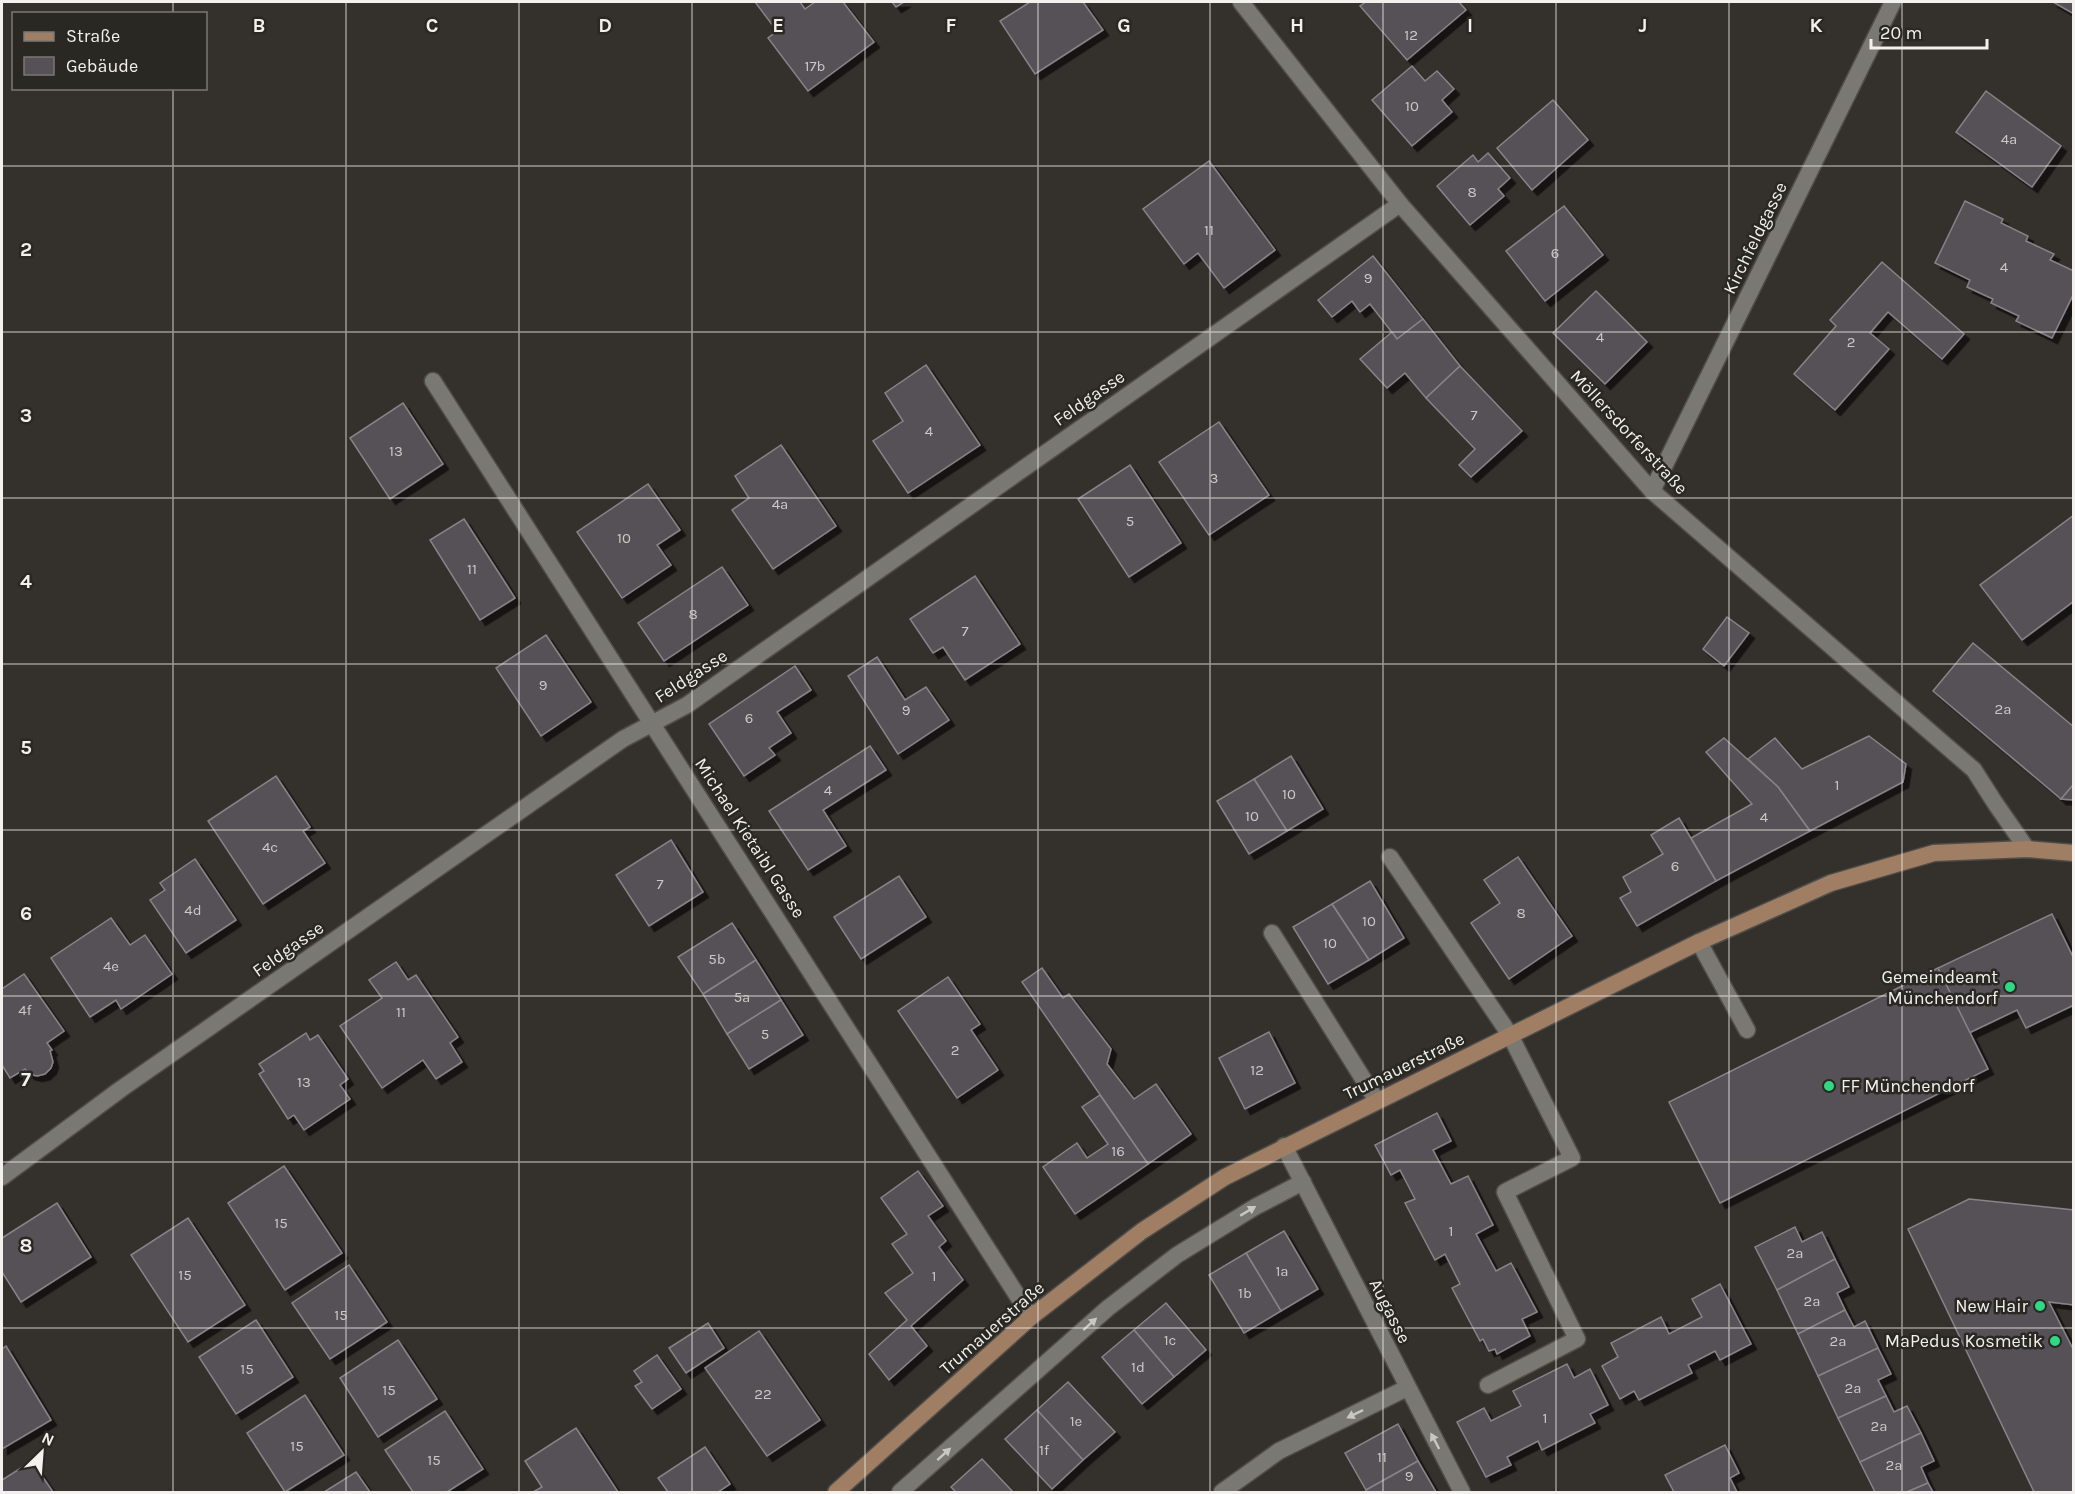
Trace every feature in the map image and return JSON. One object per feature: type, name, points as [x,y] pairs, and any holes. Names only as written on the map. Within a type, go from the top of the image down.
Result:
[{"type":"main road","name":"Trumauerstraße","points":[[836,1492],[1031,1317],[1142,1231],[1225,1177],[1284,1146],[1700,942],[1831,883],[1934,853],[2027,849],[2073,853]]},
{"type":"street","name":"Möllersdorferstraße","points":[[1241,2],[1400,204],[1652,491],[1974,770],[2027,849]]},
{"type":"street","name":"Kirchfeldgasse","points":[[1652,491],[1893,2]]},
{"type":"street","name":"Feldgasse","points":[[2,1177],[121,1089],[624,739],[687,705],[1400,204]]},
{"type":"street","name":"Michael Kietaibl Gasse","points":[[434,381],[1031,1317]]},
{"type":"street","points":[[1390,857],[1510,1035],[1572,1158],[1505,1192],[1577,1339],[1488,1386]]},
{"type":"street","points":[[1272,933],[1377,1101]]},
{"type":"street","points":[[1700,942],[1747,1030]]},
{"type":"street","name":"Augasse","points":[[1284,1146],[1462,1492]]},
{"type":"street","points":[[900,1492],[1125,1294],[1177,1255],[1255,1207],[1303,1182]]},
{"type":"street","points":[[1222,1492],[1279,1451],[1407,1388]]},
{"type":"building","points":[[755,2],[800,2],[805,9],[815,2],[843,2],[874,42],[808,91],[768,38],[777,31]]},
{"type":"building","points":[[892,2],[904,2],[896,7]]},
{"type":"building","points":[[1030,2],[1083,2],[1103,30],[1035,74],[1000,21]]},
{"type":"building","points":[[1366,2],[1459,2],[1466,10],[1407,60],[1360,6]]},
{"type":"building","points":[[2053,2],[2074,2],[2074,14]]},
{"type":"building","points":[[1412,66],[1425,81],[1437,71],[1454,89],[1442,100],[1452,112],[1412,146],[1372,100]]},
{"type":"building","points":[[1986,91],[2061,146],[2032,187],[1956,132]]},
{"type":"building","points":[[1553,100],[1588,140],[1532,190],[1497,148]]},
{"type":"building","points":[[1488,153],[1510,178],[1498,189],[1504,196],[1470,225],[1437,186],[1473,155],[1478,162]]},
{"type":"building","points":[[1209,161],[1275,250],[1224,288],[1198,253],[1184,264],[1143,209]]},
{"type":"building","points":[[1965,201],[2003,219],[2001,223],[2028,236],[2026,241],[2054,254],[2050,260],[2074,271],[2074,293],[2052,338],[2016,321],[2019,316],[1991,303],[1993,299],[1967,287],[1970,280],[1935,263]]},
{"type":"building","points":[[1564,206],[1603,255],[1545,301],[1506,251]]},
{"type":"building","points":[[1373,256],[1423,319],[1397,339],[1370,304],[1360,312],[1352,301],[1332,317],[1318,300]]},
{"type":"building","points":[[1882,262],[1964,334],[1942,359],[1888,312],[1870,333],[1889,349],[1835,410],[1794,374],[1836,326],[1830,320]]},
{"type":"building","points":[[1596,291],[1647,342],[1605,384],[1553,333]]},
{"type":"building","points":[[1423,319],[1460,366],[1426,398],[1405,373],[1387,388],[1360,359],[1392,332],[1397,339]]},
{"type":"building","points":[[926,365],[980,445],[908,493],[873,441],[903,421],[885,393]]},
{"type":"building","points":[[1460,366],[1522,431],[1471,477],[1459,465],[1475,449],[1426,398]]},
{"type":"building","points":[[403,403],[443,464],[390,499],[350,438]]},
{"type":"building","points":[[1219,422],[1269,495],[1209,535],[1159,462]]},
{"type":"building","points":[[781,445],[836,526],[773,569],[732,510],[749,498],[735,476]]},
{"type":"building","points":[[1130,465],[1181,543],[1129,577],[1078,499]]},
{"type":"building","points":[[648,484],[680,530],[657,545],[671,565],[622,598],[577,532]]},
{"type":"building","points":[[2074,515],[2074,601],[2022,640],[1980,585]]},
{"type":"building","points":[[464,519],[515,598],[480,620],[430,540]]},
{"type":"building","points":[[722,567],[748,605],[664,661],[638,623]]},
{"type":"building","points":[[975,576],[1020,644],[965,680],[943,647],[933,653],[910,619]]},
{"type":"building","points":[[1727,617],[1749,633],[1724,666],[1703,649]]},
{"type":"building","points":[[546,635],[591,702],[541,736],[496,668]]},
{"type":"building","points":[[1973,643],[2074,727],[2074,784],[2061,799],[1933,691]]},
{"type":"building","points":[[877,657],[905,700],[926,687],[949,720],[898,754],[848,676]]},
{"type":"building","points":[[795,666],[811,690],[777,712],[791,733],[769,748],[775,755],[744,776],[709,724]]},
{"type":"building","points":[[1869,736],[1906,764],[1903,782],[1810,831],[1778,787],[1748,759],[1775,738],[1802,769]]},
{"type":"building","points":[[1724,738],[1778,787],[1810,831],[1716,881],[1691,838],[1752,804],[1706,752]]},
{"type":"building","points":[[870,746],[886,770],[823,810],[846,846],[808,870],[769,811]]},
{"type":"building","points":[[1291,756],[1323,809],[1287,831],[1254,779]]},
{"type":"building","points":[[276,776],[310,827],[303,831],[325,863],[263,904],[208,821]]},
{"type":"building","points":[[1254,779],[1287,831],[1249,854],[1217,801]]},
{"type":"building","points":[[2074,784],[2074,800],[2061,799]]},
{"type":"building","points":[[1679,818],[1716,881],[1637,926],[1620,898],[1631,892],[1623,877],[1663,854],[1651,835]]},
{"type":"building","points":[[671,840],[703,892],[649,926],[616,875]]},
{"type":"building","points":[[1518,857],[1572,936],[1509,979],[1471,923],[1500,903],[1484,880]]},
{"type":"building","points":[[195,859],[236,920],[186,953],[150,900],[165,890],[160,883]]},
{"type":"building","points":[[899,876],[926,917],[861,959],[834,917]]},
{"type":"building","points":[[1370,881],[1404,938],[1369,960],[1332,904]]},
{"type":"building","points":[[1332,904],[1369,960],[1328,984],[1293,927]]},
{"type":"building","name":"Gemeindeamt Münchendorf","points":[[2052,914],[2074,959],[2074,1005],[2026,1028],[2017,1010],[1969,1033],[1938,968]]},
{"type":"building","points":[[111,918],[130,945],[145,935],[172,974],[121,1009],[116,1000],[90,1017],[51,958]]},
{"type":"building","points":[[732,923],[756,960],[703,994],[678,957]]},
{"type":"building","points":[[756,960],[781,1000],[727,1034],[703,994]]},
{"type":"building","points":[[396,962],[408,980],[416,975],[458,1037],[450,1043],[462,1062],[436,1079],[423,1060],[382,1088],[340,1026],[382,998],[369,980]]},
{"type":"building","points":[[1042,968],[1063,998],[1069,994],[1111,1049],[1107,1064],[1134,1099],[1156,1084],[1191,1134],[1148,1164],[1022,982]]},
{"type":"building","name":"FF Münchendorf","points":[[1938,968],[1988,1069],[1720,1203],[1669,1102]]},
{"type":"building","points":[[24,974],[64,1031],[47,1043],[52,1050],[50,1051],[53,1062],[45,1074],[37,1076],[29,1074],[25,1069],[10,1078],[2,1065],[2,989]]},
{"type":"building","points":[[948,977],[980,1024],[971,1030],[998,1070],[957,1098],[898,1011]]},
{"type":"building","points":[[781,1000],[803,1035],[749,1069],[727,1034]]},
{"type":"building","points":[[1269,1032],[1295,1083],[1245,1109],[1219,1058]]},
{"type":"building","points":[[306,1033],[310,1040],[318,1035],[348,1079],[340,1085],[350,1099],[304,1130],[294,1115],[288,1119],[259,1074],[264,1071],[259,1064]]},
{"type":"building","points":[[1100,1095],[1148,1164],[1075,1214],[1043,1167],[1077,1143],[1087,1158],[1108,1144],[1082,1107]]},
{"type":"building","points":[[1437,1113],[1451,1141],[1433,1150],[1451,1184],[1468,1176],[1493,1225],[1476,1234],[1496,1271],[1511,1263],[1537,1312],[1522,1319],[1530,1336],[1497,1354],[1495,1349],[1489,1351],[1483,1339],[1480,1341],[1452,1288],[1460,1284],[1445,1254],[1435,1260],[1405,1203],[1415,1199],[1400,1170],[1391,1175],[1375,1145]]},
{"type":"building","points":[[284,1166],[342,1253],[285,1290],[228,1203]]},
{"type":"building","points":[[918,1171],[943,1206],[928,1216],[946,1241],[939,1247],[963,1280],[911,1326],[927,1346],[889,1380],[869,1354],[907,1320],[885,1293],[913,1273],[892,1244],[907,1234],[881,1198]]},
{"type":"building","points":[[1969,1199],[2074,1210],[2074,1305],[2049,1302],[2074,1351],[2074,1492],[2034,1492],[1908,1229]]},
{"type":"building","points":[[57,1203],[91,1257],[21,1302],[2,1272],[2,1238]]},
{"type":"building","points":[[188,1218],[245,1305],[188,1342],[131,1255]]},
{"type":"building","points":[[1795,1227],[1802,1242],[1822,1232],[1835,1259],[1777,1290],[1755,1247]]},
{"type":"building","points":[[1284,1231],[1318,1289],[1281,1311],[1246,1253]]},
{"type":"building","points":[[1246,1253],[1281,1311],[1244,1333],[1209,1275]]},
{"type":"building","points":[[1835,1259],[1849,1287],[1837,1293],[1845,1310],[1798,1334],[1777,1290]]},
{"type":"building","points":[[349,1265],[387,1322],[330,1359],[292,1303]]},
{"type":"building","points":[[1720,1284],[1751,1344],[1720,1360],[1715,1351],[1688,1365],[1692,1373],[1639,1400],[1634,1391],[1620,1399],[1602,1366],[1618,1357],[1611,1343],[1661,1317],[1669,1334],[1702,1317],[1692,1299]]},
{"type":"building","points":[[1166,1303],[1206,1350],[1174,1377],[1134,1330]]},
{"type":"building","points":[[1845,1310],[1854,1327],[1865,1321],[1878,1348],[1818,1376],[1798,1334]]},
{"type":"building","points":[[256,1320],[293,1377],[236,1414],[199,1357]]},
{"type":"building","points":[[708,1323],[724,1348],[686,1373],[669,1348]]},
{"type":"building","points":[[1134,1330],[1174,1377],[1142,1404],[1102,1357]]},
{"type":"building","points":[[759,1331],[820,1420],[767,1456],[705,1368]]},
{"type":"building","points":[[398,1340],[437,1399],[378,1437],[340,1378]]},
{"type":"building","points":[[6,1346],[51,1420],[2,1449],[2,1349]]},
{"type":"building","points":[[1878,1348],[1891,1374],[1878,1380],[1886,1396],[1838,1418],[1818,1376]]},
{"type":"building","points":[[657,1355],[681,1389],[652,1409],[635,1386],[642,1382],[634,1371]]},
{"type":"building","points":[[1567,1364],[1574,1378],[1590,1369],[1608,1405],[1590,1414],[1595,1423],[1542,1450],[1538,1441],[1507,1457],[1511,1465],[1486,1477],[1457,1422],[1484,1408],[1491,1421],[1521,1406],[1513,1391]]},
{"type":"building","points":[[1068,1382],[1115,1432],[1083,1460],[1037,1410]]},
{"type":"building","points":[[305,1395],[344,1455],[285,1492],[247,1433]]},
{"type":"building","points":[[1886,1396],[1894,1412],[1907,1406],[1921,1433],[1860,1462],[1838,1418]]},
{"type":"building","points":[[1037,1410],[1083,1460],[1052,1489],[1005,1439]]},
{"type":"building","points":[[445,1411],[483,1469],[447,1492],[413,1492],[385,1450]]},
{"type":"building","points":[[1398,1424],[1418,1461],[1366,1490],[1345,1453]]},
{"type":"building","points":[[576,1428],[618,1492],[533,1492],[542,1487],[525,1461]]},
{"type":"building","points":[[1921,1433],[1934,1461],[1921,1467],[1928,1483],[1907,1492],[1875,1492],[1860,1462]]},
{"type":"building","points":[[1725,1445],[1739,1473],[1730,1478],[1737,1492],[1674,1492],[1665,1475]]},
{"type":"building","points":[[705,1447],[730,1484],[718,1492],[668,1492],[658,1478]]},
{"type":"building","points":[[982,1459],[1013,1492],[956,1492],[951,1487]]},
{"type":"building","points":[[32,1461],[53,1492],[2,1492],[2,1480]]},
{"type":"building","points":[[1418,1461],[1436,1492],[1367,1492],[1366,1490]]},
{"type":"building","points":[[356,1472],[370,1492],[324,1492]]},
{"type":"building","points":[[1928,1483],[1933,1492],[1907,1492]]},
{"type":"place","name":"Gemeindeamt Münchendorf","points":[[2010,987]]},
{"type":"place","name":"FF Münchendorf","points":[[1829,1086]]},
{"type":"place","name":"New Hair","points":[[2040,1306]]},
{"type":"place","name":"MaPedus Kosmetik","points":[[2055,1341]]}]
